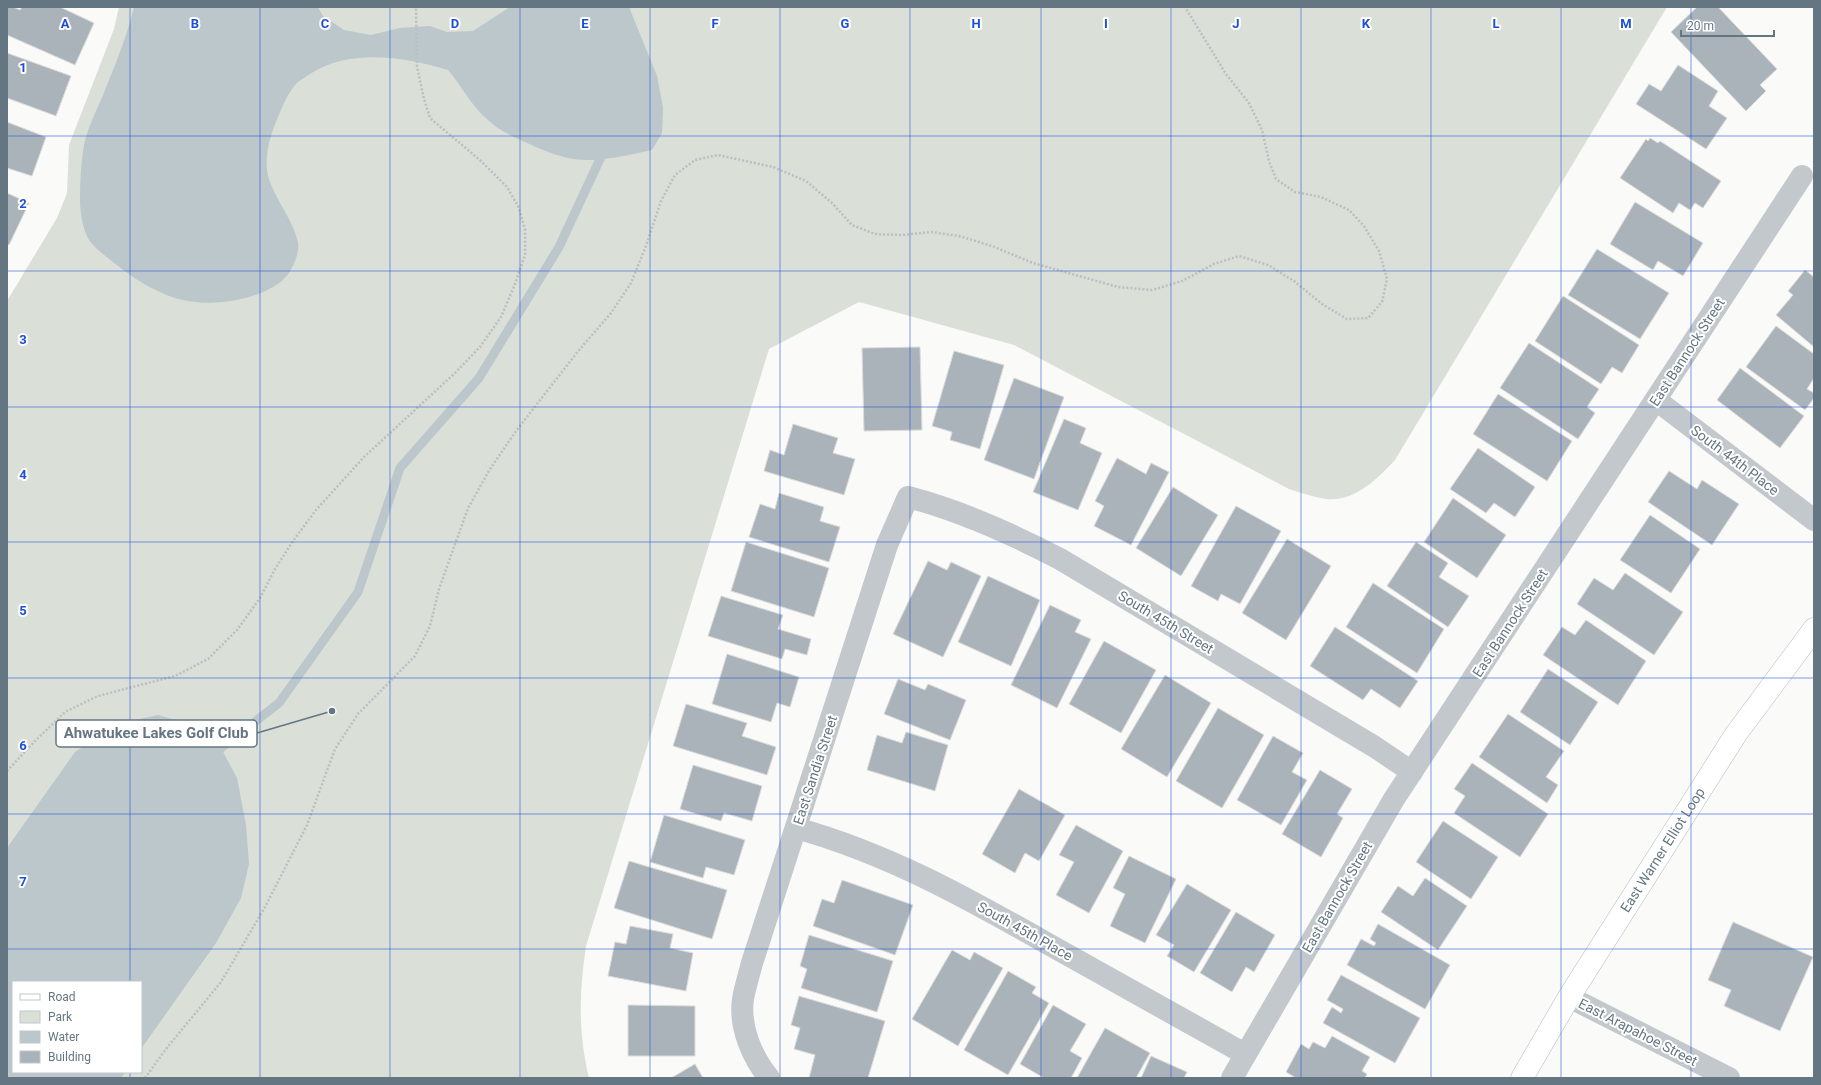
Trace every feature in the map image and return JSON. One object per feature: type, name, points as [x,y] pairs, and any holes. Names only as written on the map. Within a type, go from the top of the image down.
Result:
[{"type":"main road","name":"East Warner Elliot Loop","points":[[1522,1078],[1569,997],[1736,734],[1814,629]]},
{"type":"street","name":"East Bannock Street","points":[[1232,1078],[1394,799],[1802,176]]},
{"type":"street","name":"South 44th Place","points":[[1656,400],[1814,520]]},
{"type":"street","name":"South 45th Street","points":[[908,498],[930,503],[1028,542],[1060,559],[1375,747],[1412,772]]},
{"type":"street","name":"East Sandia Street","points":[[769,1078],[750,1047],[744,1026],[743,1001],[752,963],[887,546],[908,498]]},
{"type":"street","name":"South 45th Place","points":[[796,828],[832,838],[884,857],[966,897],[1245,1054]]},
{"type":"street","name":"East Arapahoe Street","points":[[1569,997],[1729,1078]]},
{"type":"path","points":[[7,771],[65,712],[98,696],[175,676],[208,659],[237,630],[260,598],[275,569],[293,541],[316,510],[364,457],[455,373],[480,347],[501,316],[515,284],[525,255],[525,229],[518,206],[506,187],[481,160],[430,118],[417,67],[415,23],[416,7]]},
{"type":"path","points":[[145,1078],[166,1049],[221,982],[266,907],[307,825],[335,749],[358,714],[415,656],[430,626],[439,589],[468,508],[490,469],[516,431],[579,350],[611,313],[631,283],[646,246],[661,201],[675,175],[695,160],[718,155],[773,167],[806,181],[832,203],[852,225],[875,234],[902,235],[931,232],[959,236],[992,246],[1033,263],[1118,287],[1152,290],[1182,281],[1214,264],[1239,256],[1268,265],[1294,281],[1322,304],[1347,319],[1368,318],[1382,302],[1387,279],[1379,251],[1364,226],[1349,210],[1321,197],[1295,192],[1276,179],[1269,161],[1262,130],[1249,103],[1226,74],[1185,7]]},
{"type":"green space","points":[[119,7],[1667,7],[1395,460],[1381,475],[1365,488],[1346,497],[1326,499],[1289,489],[1014,345],[859,302],[769,349],[586,946],[581,996],[581,1028],[585,1061],[589,1078],[7,1078],[7,301],[57,218],[67,193],[69,145],[114,29]]},
{"type":"water","points":[[134,7],[318,7],[323,16],[344,30],[371,35],[400,28],[430,26],[447,32],[473,31],[510,7],[629,7],[657,76],[663,107],[662,133],[652,150],[602,159],[573,159],[542,150],[496,127],[477,109],[448,70],[414,61],[378,57],[342,61],[326,66],[301,80],[291,91],[275,123],[268,150],[267,170],[269,179],[292,225],[298,243],[298,252],[292,268],[283,280],[260,294],[231,301],[187,301],[167,295],[144,284],[109,259],[89,240],[85,232],[82,218],[80,185],[84,145],[121,49]]},
{"type":"water","points":[[158,715],[196,726],[221,748],[237,778],[246,825],[249,864],[241,898],[216,943],[142,1048],[142,981],[12,981],[12,1073],[124,1073],[121,1078],[7,1078],[7,848],[75,752],[117,724]]},
{"type":"building","points":[[7,7],[13,7],[20,10],[22,7],[60,7],[94,23],[75,65],[7,35]]},
{"type":"building","points":[[1697,7],[1718,7],[1777,69],[1760,85],[1766,91],[1746,111],[1671,32]]},
{"type":"building","points":[[7,53],[71,76],[56,116],[7,98]]},
{"type":"building","points":[[1678,65],[1718,91],[1709,106],[1727,118],[1706,149],[1636,104],[1649,84],[1661,91]]},
{"type":"building","points":[[7,122],[46,137],[32,176],[7,168]]},
{"type":"building","points":[[1650,138],[1658,143],[1660,141],[1721,181],[1703,208],[1695,203],[1690,210],[1679,203],[1673,213],[1620,178],[1646,139],[1648,141]]},
{"type":"building","points":[[7,193],[29,203],[9,245],[7,244]]},
{"type":"building","points":[[1635,202],[1703,243],[1683,276],[1658,261],[1653,270],[1610,244]]},
{"type":"building","points":[[1597,249],[1669,293],[1640,339],[1568,295]]},
{"type":"building","points":[[1805,270],[1814,277],[1814,347],[1776,315],[1793,295],[1788,291]]},
{"type":"building","points":[[1563,296],[1639,345],[1622,373],[1612,367],[1601,384],[1535,341]]},
{"type":"building","points":[[1776,326],[1814,354],[1814,378],[1807,389],[1814,393],[1814,398],[1805,410],[1746,367]]},
{"type":"building","points":[[1529,343],[1599,389],[1587,407],[1595,413],[1578,439],[1500,388]]},
{"type":"building","points":[[920,347],[922,430],[864,431],[862,348]]},
{"type":"building","points":[[954,351],[1004,365],[980,449],[950,440],[952,432],[932,426]]},
{"type":"building","points":[[1740,368],[1804,416],[1780,448],[1717,400]]},
{"type":"building","points":[[1014,378],[1064,397],[1034,479],[984,460]]},
{"type":"building","points":[[1498,394],[1572,441],[1547,481],[1473,434]]},
{"type":"building","points":[[1064,419],[1086,428],[1080,443],[1102,453],[1078,510],[1033,492]]},
{"type":"building","points":[[793,424],[838,438],[833,453],[855,459],[844,495],[764,471],[770,450],[784,455]]},
{"type":"building","points":[[1478,448],[1535,487],[1515,517],[1494,503],[1486,513],[1450,489]]},
{"type":"building","points":[[1117,458],[1146,474],[1151,463],[1169,472],[1131,545],[1094,526],[1104,506],[1095,501]]},
{"type":"building","points":[[1669,471],[1697,489],[1702,480],[1739,504],[1712,545],[1648,502]]},
{"type":"building","points":[[1173,487],[1218,515],[1181,576],[1136,548]]},
{"type":"building","points":[[779,493],[824,507],[820,521],[840,527],[829,562],[749,537],[760,504],[775,509]]},
{"type":"building","points":[[1453,498],[1506,535],[1477,578],[1424,542]]},
{"type":"building","points":[[1236,506],[1281,531],[1240,604],[1221,594],[1218,601],[1191,586]]},
{"type":"building","points":[[1650,515],[1700,549],[1671,593],[1620,560]]},
{"type":"building","points":[[1287,539],[1331,566],[1286,640],[1242,613]]},
{"type":"building","points":[[746,542],[829,568],[814,617],[731,591]]},
{"type":"building","points":[[1416,542],[1448,563],[1439,577],[1469,596],[1448,627],[1387,586]]},
{"type":"building","points":[[928,561],[947,570],[951,562],[981,576],[943,657],[893,634]]},
{"type":"building","points":[[1625,573],[1683,612],[1654,655],[1577,604],[1594,578],[1613,590]]},
{"type":"building","points":[[988,576],[1040,600],[1011,666],[958,642]]},
{"type":"building","points":[[1373,583],[1444,629],[1417,673],[1346,627]]},
{"type":"building","points":[[721,596],[783,615],[778,629],[811,639],[807,655],[785,649],[782,659],[708,636]]},
{"type":"building","points":[[1050,605],[1081,620],[1075,632],[1091,639],[1057,708],[1011,685]]},
{"type":"building","points":[[1586,620],[1646,661],[1618,705],[1543,655],[1562,627],[1575,635]]},
{"type":"building","points":[[1335,627],[1418,681],[1400,708],[1371,689],[1363,700],[1310,666]]},
{"type":"building","points":[[1104,641],[1156,670],[1121,733],[1069,704]]},
{"type":"building","points":[[727,654],[799,677],[790,707],[777,703],[771,722],[712,704]]},
{"type":"building","points":[[1548,669],[1598,702],[1570,745],[1520,712]]},
{"type":"building","points":[[1165,675],[1211,703],[1167,777],[1121,749]]},
{"type":"building","points":[[898,679],[925,690],[928,684],[966,700],[950,740],[884,714]]},
{"type":"building","points":[[686,704],[747,723],[742,736],[776,747],[767,775],[673,746]]},
{"type":"building","points":[[1218,708],[1264,735],[1222,808],[1176,781]]},
{"type":"building","points":[[1508,714],[1564,751],[1546,777],[1558,785],[1547,803],[1479,757]]},
{"type":"building","points":[[906,732],[948,745],[935,791],[867,770],[877,735],[902,743]]},
{"type":"building","points":[[1273,736],[1303,753],[1292,772],[1307,780],[1281,825],[1237,800]]},
{"type":"building","points":[[1472,763],[1548,814],[1520,857],[1454,813],[1465,796],[1454,789]]},
{"type":"building","points":[[693,765],[762,786],[752,821],[724,813],[721,821],[680,809]]},
{"type":"building","points":[[1320,770],[1352,789],[1337,814],[1343,818],[1321,857],[1282,834]]},
{"type":"building","points":[[1019,789],[1065,815],[1039,861],[1025,853],[1015,873],[982,854]]},
{"type":"building","points":[[664,815],[745,840],[734,875],[706,867],[703,878],[650,862]]},
{"type":"building","points":[[1443,821],[1498,857],[1471,899],[1416,862]]},
{"type":"building","points":[[1076,825],[1123,851],[1089,913],[1056,895],[1074,862],[1059,855]]},
{"type":"building","points":[[1129,856],[1176,879],[1145,943],[1110,926],[1125,894],[1113,888]]},
{"type":"building","points":[[629,861],[727,890],[712,939],[614,908]]},
{"type":"building","points":[[1425,878],[1467,906],[1438,950],[1381,912],[1398,886],[1413,896]]},
{"type":"building","points":[[842,880],[913,905],[895,955],[813,926],[822,899],[834,903]]},
{"type":"building","points":[[1187,884],[1231,910],[1194,972],[1167,956],[1174,945],[1156,935]]},
{"type":"building","points":[[1236,912],[1275,935],[1254,972],[1246,967],[1232,992],[1200,973]]},
{"type":"building","points":[[1733,922],[1813,957],[1780,1031],[1724,1006],[1731,990],[1708,980]]},
{"type":"building","points":[[1378,924],[1450,965],[1425,1009],[1347,965],[1361,939],[1374,946],[1376,943],[1370,939]]},
{"type":"building","points":[[630,926],[673,934],[670,948],[693,953],[686,991],[608,976],[615,942],[626,944]]},
{"type":"building","points":[[809,935],[893,961],[877,1012],[801,988],[807,969],[800,966]]},
{"type":"building","points":[[952,950],[970,960],[974,952],[1003,968],[958,1046],[912,1019]]},
{"type":"building","points":[[1008,971],[1036,987],[1032,993],[1049,1003],[1008,1075],[964,1050]]},
{"type":"building","points":[[1341,975],[1420,1018],[1395,1063],[1323,1023],[1332,1007],[1341,1013],[1343,1009],[1327,1000]]},
{"type":"building","points":[[799,996],[885,1021],[868,1078],[809,1078],[815,1055],[794,1049],[800,1028],[791,1025]]},
{"type":"building","points":[[628,1005],[695,1006],[695,1056],[628,1056]]},
{"type":"building","points":[[1053,1005],[1086,1024],[1070,1051],[1082,1058],[1071,1078],[1044,1078],[1020,1064]]},
{"type":"building","points":[[1105,1028],[1150,1053],[1136,1078],[1077,1078]]},
{"type":"building","points":[[1332,1036],[1370,1057],[1362,1071],[1367,1074],[1365,1078],[1296,1078],[1286,1072],[1301,1044],[1309,1049],[1313,1042],[1325,1048]]},
{"type":"building","points":[[1151,1056],[1187,1072],[1184,1078],[1141,1078]]},
{"type":"building","points":[[695,1064],[703,1078],[671,1078]]},
{"type":"waterway","points":[[213,757],[221,748],[279,703],[358,592],[400,468],[479,378],[559,247],[600,159],[596,148]]},
{"type":"place","name":"Ahwatukee Lakes Golf Club","points":[[332,711]]}]
